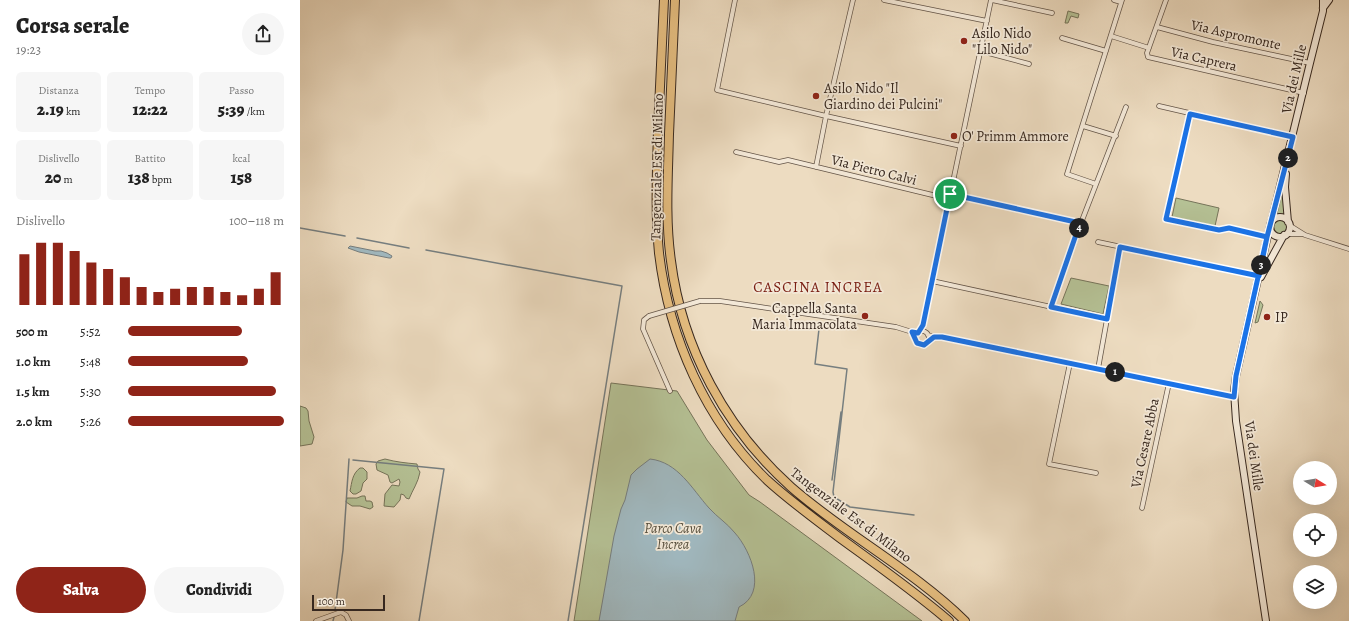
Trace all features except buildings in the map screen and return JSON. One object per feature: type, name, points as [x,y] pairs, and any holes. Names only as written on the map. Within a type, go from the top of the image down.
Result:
[{"type":"highway","points":[[660,0],[662,30]]},
{"type":"highway","name":"Tangenziale Est di Milano","points":[[664,0],[656,186],[658,234],[668,302],[680,344],[694,376],[723,427],[746,458],[769,481],[799,508],[917,595],[949,621]]},
{"type":"highway","name":"Tangenziale Est di Milano","points":[[675,0],[667,190],[668,231],[671,262],[679,304],[698,359],[736,426],[760,457],[775,472],[808,501],[925,587],[965,621]]},
{"type":"main road","name":"Via dei Mille","points":[[1266,621],[1236,421],[1234,397],[1236,376],[1267,237],[1304,93],[1323,8],[1323,0]]},
{"type":"main road","name":"Via dei Mille","points":[[1323,8],[1329,0]]},
{"type":"main road","name":"Via dei Mille","points":[[1288,155],[1286,186],[1289,223]]},
{"type":"main road","points":[[1281,217],[1286,219],[1289,223],[1289,230],[1285,235],[1277,236],[1272,232],[1270,225],[1275,218],[1281,217]]},
{"type":"main road","name":"Via dei Mille","points":[[1255,296],[1265,269],[1285,235]]},
{"type":"street","points":[[735,0],[717,90],[960,146]]},
{"type":"street","name":"Via Pietro Calvi","points":[[816,167],[826,116],[853,0]]},
{"type":"street","points":[[884,0],[987,21]]},
{"type":"street","points":[[915,339],[923,325],[992,0],[1052,13]]},
{"type":"street","points":[[1096,184],[1067,174],[1122,1],[1114,0]]},
{"type":"street","points":[[1111,36],[1149,48],[1166,0]]},
{"type":"street","name":"Via Aspromonte","points":[[1157,28],[1310,63]]},
{"type":"street","points":[[1062,38],[1106,51]]},
{"type":"street","name":"Via Caprera","points":[[1149,48],[1147,54],[1149,58],[1304,93]]},
{"type":"street","points":[[981,51],[1029,64]]},
{"type":"street","points":[[1159,106],[1293,137]]},
{"type":"street","points":[[1051,307],[1080,223],[1116,136],[1126,107]]},
{"type":"street","points":[[1190,114],[1166,219],[1219,230],[1229,228],[1267,237]]},
{"type":"street","points":[[1083,126],[1116,136]]},
{"type":"street","name":"Via Pietro Calvi","points":[[736,152],[779,162],[788,160],[949,199]]},
{"type":"street","points":[[950,194],[1080,223]]},
{"type":"street","points":[[1289,223],[1305,235]]},
{"type":"street","points":[[1285,235],[1305,235],[1349,249]]},
{"type":"street","points":[[1098,242],[1259,276]]},
{"type":"street","points":[[1098,369],[1120,247]]},
{"type":"street","points":[[932,281],[1107,319]]},
{"type":"street","points":[[670,390],[643,329],[643,321],[649,316],[700,301],[720,301],[889,326],[912,332],[927,333],[934,337],[942,337],[1234,397]]},
{"type":"street","points":[[923,325],[929,341]]},
{"type":"street","points":[[912,332],[917,343],[922,345],[926,344],[934,337]]},
{"type":"street","points":[[1070,363],[1049,464],[1096,473]]},
{"type":"street","name":"Via Cesare Abba","points":[[1142,508],[1169,383]]},
{"type":"street","points":[[316,621],[341,612],[346,615],[349,621]]},
{"type":"green space","points":[[1068,11],[1079,14],[1078,18],[1071,16],[1068,23],[1065,23]]},
{"type":"green space","points":[[1282,186],[1285,214],[1284,215],[1276,214]]},
{"type":"green space","points":[[1176,198],[1219,208],[1215,226],[1172,217]]},
{"type":"green space","points":[[1281,220],[1286,222],[1288,227],[1286,232],[1281,234],[1276,232],[1274,227],[1276,222]]},
{"type":"green space","points":[[1071,278],[1109,286],[1103,314],[1061,304]]},
{"type":"green space","points":[[1260,301],[1263,305],[1258,322],[1255,323]]},
{"type":"green space","name":"Parco Cava Increa","points":[[611,383],[677,391],[707,440],[749,495],[922,621],[574,621]]},
{"type":"green space","points":[[300,406],[306,408],[308,411],[309,421],[314,437],[312,444],[300,446]]},
{"type":"green space","points":[[385,459],[417,464],[420,472],[417,483],[409,499],[401,494],[400,500],[394,507],[384,506],[385,494],[392,485],[399,486],[400,482],[399,479],[392,483],[390,482],[388,475],[377,470],[376,464],[378,461]]},
{"type":"green space","points":[[360,468],[363,468],[367,472],[367,479],[363,483],[361,491],[353,494],[350,491],[352,481],[355,473]]},
{"type":"green space","points":[[365,496],[366,501],[372,502],[373,507],[370,509],[360,506],[352,506],[346,502],[347,498],[357,498]]},
{"type":"water","points":[[350,246],[381,251],[392,256],[389,258],[359,252],[348,248]]},
{"type":"water","points":[[650,459],[669,465],[684,478],[709,508],[732,529],[746,550],[751,561],[755,582],[753,592],[748,601],[739,607],[735,621],[599,621],[614,536],[631,475]]},
{"type":"waterway","points":[[300,228],[345,236]]},
{"type":"waterway","points":[[357,238],[409,248]]},
{"type":"waterway","points":[[426,250],[622,286],[568,621]]},
{"type":"waterway","points":[[819,329],[815,364],[847,369],[833,492],[834,497],[850,507],[914,515]]},
{"type":"waterway","points":[[832,480],[841,412]]},
{"type":"waterway","points":[[335,610],[343,550],[349,459]]},
{"type":"waterway","points":[[353,460],[444,469],[419,621]]},
{"type":"waterway","points":[[333,621],[334,617]]},
{"type":"place","name":"Asilo Nido \"Lilo Nido\"","points":[[964,41]]},
{"type":"place","name":"Asilo Nido \"Il Giardino dei Pulcini\"","points":[[816,96]]},
{"type":"place","name":"O' Primm Ammore","points":[[954,136]]},
{"type":"place","name":"Cappella Santa Maria Immacolata","points":[[865,316]]},
{"type":"place","name":"IP","points":[[1267,317]]},
{"type":"district","name":"CASCINA INCREA","points":[[818,287]]},
{"type":"route","points":[[950,194],[923,325],[918,333],[912,332],[917,343],[924,345],[934,337],[942,337],[1234,397],[1236,376],[1255,296],[1259,276],[1267,237],[1293,137],[1190,114],[1166,219],[1219,230],[1229,228],[1267,237],[1265,248],[1259,276],[1120,247],[1107,319],[1051,307],[1080,223],[950,194]]}]
